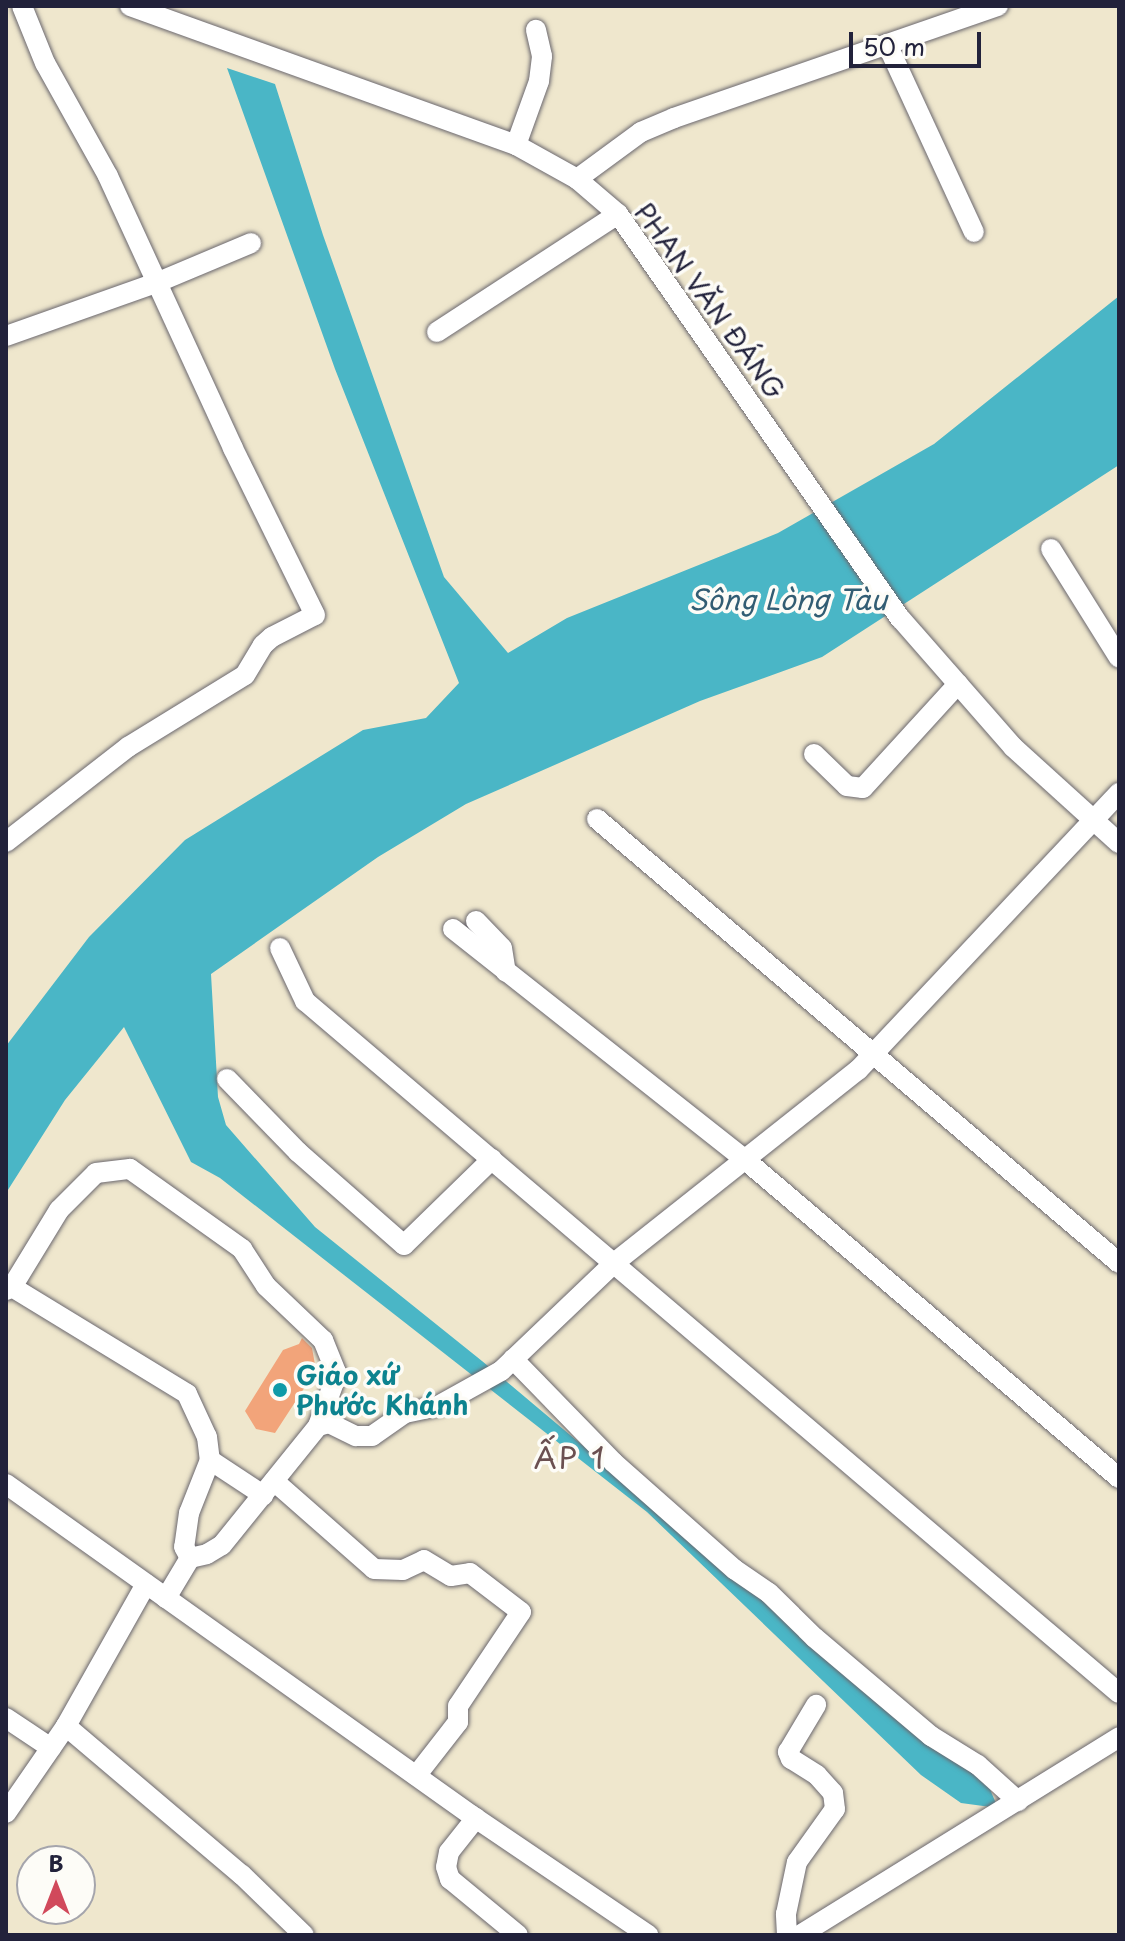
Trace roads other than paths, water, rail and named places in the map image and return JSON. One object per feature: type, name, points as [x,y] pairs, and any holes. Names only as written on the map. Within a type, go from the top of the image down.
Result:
[{"type":"street","points":[[6,842],[128,747],[245,675],[263,645],[272,637],[315,615],[108,176],[45,63],[22,6]]},
{"type":"street","name":"PHAN VĂN ĐÁNG","points":[[130,6],[516,145],[577,179],[618,214],[814,490],[901,619],[1013,747],[1097,816],[1119,843]]},
{"type":"street","points":[[577,179],[593,164],[641,132],[998,6]]},
{"type":"street","points":[[516,145],[539,81],[542,56],[536,30]]},
{"type":"street","points":[[887,44],[974,232]]},
{"type":"street","points":[[437,332],[618,214]]},
{"type":"street","points":[[6,336],[156,283],[251,243]]},
{"type":"street","points":[[1051,549],[1119,658]]},
{"type":"street","points":[[814,754],[847,786],[863,788],[958,684]]},
{"type":"street","points":[[318,1426],[329,1423],[356,1436],[372,1436],[405,1413],[438,1406],[507,1365],[613,1264],[743,1158],[837,1088],[874,1054],[1119,793]]},
{"type":"street","points":[[597,819],[1119,1263]]},
{"type":"street","points":[[476,921],[502,948],[506,972]]},
{"type":"street","points":[[453,929],[743,1158],[1119,1478]]},
{"type":"street","points":[[280,948],[305,1001],[1119,1693]]},
{"type":"street","points":[[227,1079],[298,1152],[404,1245],[492,1159]]},
{"type":"street","points":[[166,1598],[190,1558],[207,1554],[222,1545],[318,1426],[337,1374],[323,1340],[266,1286],[242,1249],[130,1169],[96,1173],[59,1210],[9,1288],[187,1394],[207,1437],[210,1460],[189,1513],[184,1547],[190,1558]]},
{"type":"street","points":[[507,1365],[809,1632],[931,1736],[978,1765],[1018,1801]]},
{"type":"street","points":[[210,1460],[268,1488],[374,1569],[403,1570],[424,1560],[451,1576],[470,1573],[511,1604],[520,1616],[458,1706],[458,1722],[416,1776]]},
{"type":"street","points":[[6,1484],[416,1776],[648,1935]]},
{"type":"street","points":[[6,1813],[66,1726],[146,1584]]},
{"type":"street","points":[[787,1935],[786,1914],[797,1862],[835,1809],[833,1793],[817,1775],[791,1759],[788,1752],[816,1705]]},
{"type":"street","points":[[6,1718],[51,1748]]},
{"type":"street","points":[[66,1726],[242,1875],[304,1935]]},
{"type":"street","points":[[800,1935],[1119,1737]]},
{"type":"street","points":[[476,1818],[449,1852],[446,1867],[450,1879],[518,1935]]},
{"type":"water","name":"Sông Lòng Tàu","points":[[227,68],[275,84],[323,235],[444,577],[508,653],[567,618],[778,533],[934,444],[1119,296],[1119,465],[822,657],[700,701],[466,804],[378,857],[211,974],[218,1097],[226,1125],[315,1227],[482,1361],[989,1787],[998,1808],[961,1803],[921,1775],[647,1512],[220,1178],[191,1162],[124,1027],[65,1100],[6,1193],[6,1046],[89,937],[185,840],[363,730],[426,718],[459,683],[335,369]]},
{"type":"place","name":"Giáo xứ Phước Khánh","points":[[280,1390]]},
{"type":"district","name":"ẤP 1","points":[[570,1457]]}]
